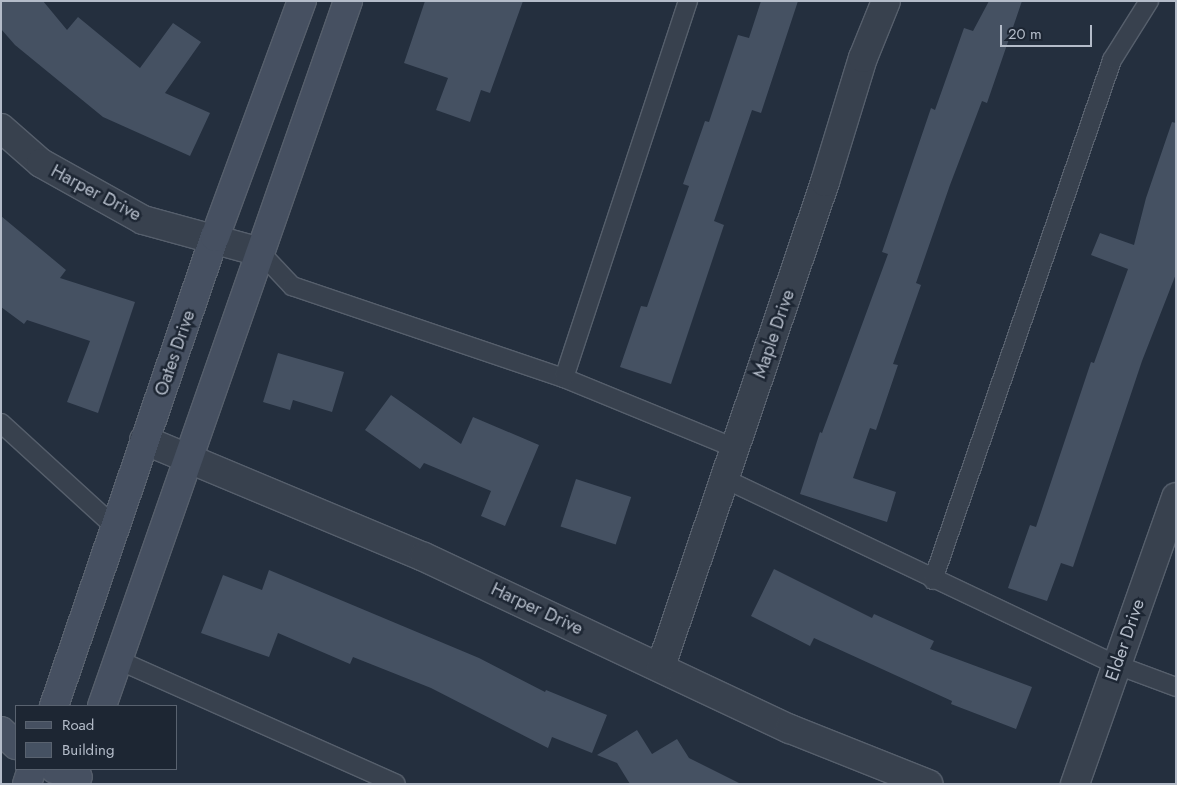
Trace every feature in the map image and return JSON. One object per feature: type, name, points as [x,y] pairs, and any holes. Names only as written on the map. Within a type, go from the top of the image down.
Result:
[{"type":"main road","name":"Oates Drive","points":[[54,705],[215,237],[302,1]]},
{"type":"main road","points":[[102,705],[348,1]]},
{"type":"main road","points":[[1,731],[15,744]]},
{"type":"main road","points":[[27,784],[32,770]]},
{"type":"street","name":"Maple Drive","points":[[661,666],[825,182],[863,58],[886,1]]},
{"type":"street","name":"Harper Drive","points":[[1,128],[41,163],[143,220],[215,237],[260,252]]},
{"type":"street","name":"Harper Drive","points":[[144,440],[424,557],[661,666],[790,729],[928,784]]},
{"type":"street","name":"Elder Drive","points":[[1075,784],[1176,497]]},
{"type":"lane","points":[[564,378],[688,1]]},
{"type":"lane","points":[[933,580],[1112,60],[1149,1]]},
{"type":"lane","points":[[260,252],[292,286],[564,378],[735,448]]},
{"type":"lane","points":[[1,423],[115,527]]},
{"type":"lane","points":[[724,480],[1117,665],[1176,687]]},
{"type":"lane","points":[[118,660],[396,784]]},
{"type":"building","points":[[1,1],[43,1],[67,30],[78,17],[140,68],[173,23],[201,42],[165,93],[210,113],[190,156],[103,117],[15,45],[1,29]]},
{"type":"building","points":[[425,1],[523,1],[490,93],[481,90],[470,122],[436,110],[448,78],[404,63]]},
{"type":"building","points":[[761,1],[798,1],[761,113],[752,110],[714,221],[724,225],[671,384],[620,367],[641,306],[647,307],[689,186],[683,184],[705,121],[709,122],[738,35],[749,38]]},
{"type":"building","points":[[989,1],[1022,1],[987,103],[982,101],[950,185],[916,283],[921,285],[893,364],[898,365],[876,430],[870,428],[853,478],[896,492],[887,522],[800,494],[820,432],[822,433],[888,254],[882,252],[931,108],[935,110],[964,28],[973,31]]},
{"type":"building","points":[[1172,122],[1176,123],[1176,274],[1142,361],[1073,567],[1061,563],[1047,601],[1008,588],[1030,525],[1036,527],[1091,362],[1094,363],[1128,269],[1091,255],[1100,233],[1134,245],[1146,198]]},
{"type":"building","points":[[1,216],[66,270],[60,278],[135,302],[98,413],[67,402],[90,341],[27,320],[24,324],[1,307]]},
{"type":"building","points":[[278,353],[344,372],[332,412],[293,400],[290,410],[263,402]]},
{"type":"building","points":[[391,395],[461,444],[473,417],[539,445],[505,526],[481,516],[491,491],[424,463],[420,469],[365,430]]},
{"type":"building","points":[[576,479],[631,497],[616,544],[561,527]]},
{"type":"building","points":[[774,569],[872,618],[874,614],[934,641],[930,649],[1032,687],[1016,729],[951,704],[952,701],[814,638],[810,646],[751,616]]},
{"type":"building","points":[[269,570],[479,658],[545,692],[546,690],[607,715],[592,753],[552,737],[548,748],[431,688],[353,657],[350,664],[278,633],[269,657],[201,633],[223,575],[262,590]]},
{"type":"building","points":[[637,730],[652,754],[677,739],[689,758],[741,784],[630,784],[617,763],[597,755]]}]
